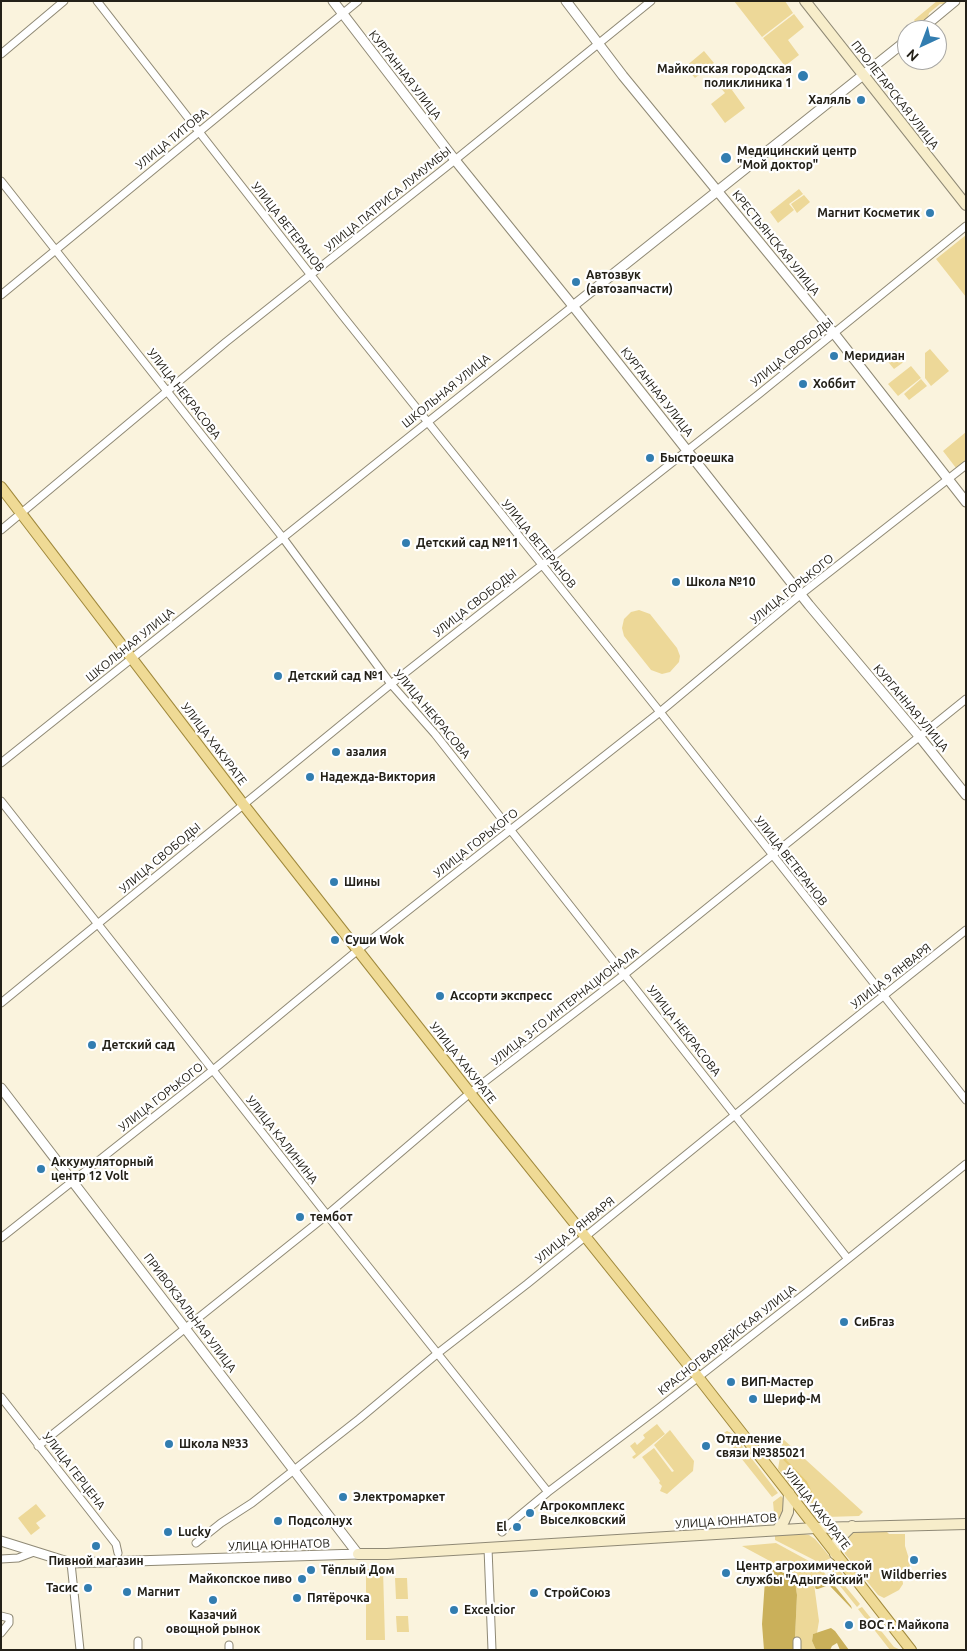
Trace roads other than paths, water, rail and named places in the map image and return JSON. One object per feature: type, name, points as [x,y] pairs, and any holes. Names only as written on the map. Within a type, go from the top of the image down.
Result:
[{"type":"main road","name":"ПРОЛЕТАРСКАЯ УЛИЦА","points":[[805,1],[966,205]]},
{"type":"main road","name":"УЛИЦА ХАКУРАТЕ","points":[[1,487],[243,804],[470,1094],[698,1377],[911,1650]]},
{"type":"main road","points":[[776,1530],[784,1521],[788,1512],[788,1493]]},
{"type":"main road","name":"УЛИЦА ЮННАТОВ","points":[[358,1554],[387,1554],[852,1526],[966,1524]]},
{"type":"main road","points":[[835,1554],[837,1541],[852,1526]]},
{"type":"street","points":[[1,54],[64,1]]},
{"type":"street","name":"УЛИЦА ВЕТЕРАНОВ","points":[[97,1],[541,565],[660,712],[966,1100]]},
{"type":"street","name":"КУРГАННАЯ УЛИЦА","points":[[333,1],[455,160],[573,306],[800,595],[919,736],[966,795]]},
{"type":"street","name":"УЛИЦА ТИТОВА","points":[[1,295],[358,1]]},
{"type":"street","name":"КРЕСТЬЯНСКАЯ УЛИЦА","points":[[566,1],[833,332],[966,502]]},
{"type":"street","name":"УЛИЦА ПАТРИСА ЛУМУМБЫ","points":[[1,530],[167,390],[651,1]]},
{"type":"street","points":[[932,20],[954,1]]},
{"type":"street","name":"ШКОЛЬНАЯ УЛИЦА","points":[[1,763],[897,48]]},
{"type":"street","name":"УЛИЦА НЕКРАСОВА","points":[[1,181],[283,538],[391,684],[435,734],[848,1259]]},
{"type":"street","name":"УЛИЦА СВОБОДЫ","points":[[1,1003],[391,684],[966,226]]},
{"type":"street","name":"УЛИЦА ГОРЬКОГО","points":[[1,1238],[213,1070],[358,950],[660,712],[800,595],[966,466]]},
{"type":"street","name":"УЛИЦА 3-ГО ИНТЕРНАЦИОНАЛА","points":[[38,1446],[327,1214],[470,1094],[625,974],[966,699]]},
{"type":"street","name":"УЛИЦА КАЛИНИНА","points":[[1,801],[548,1492]]},
{"type":"street","name":"УЛИЦА 9 ЯНВАРЯ","points":[[196,1543],[221,1523],[252,1503],[359,1419],[438,1353],[527,1284],[966,930]]},
{"type":"street","name":"ПРИВОКЗАЛЬНАЯ УЛИЦА","points":[[1,1088],[358,1554]]},
{"type":"street","name":"КРАСНОГВАРДЕЙСКАЯ УЛИЦА","points":[[502,1532],[548,1492],[698,1377],[966,1164]]},
{"type":"street","name":"УЛИЦА ГЕРЦЕНА","points":[[1,1397],[116,1544],[121,1562]]},
{"type":"street","name":"УЛИЦА ЮННАТОВ","points":[[1,1541],[71,1563],[358,1554]]},
{"type":"street","points":[[488,1548],[492,1650]]},
{"type":"street","points":[[1,1559],[18,1558],[34,1552]]},
{"type":"street","points":[[71,1563],[80,1650]]},
{"type":"street","points":[[1,1632],[9,1623],[5,1617]]},
{"type":"street","points":[[796,1640],[797,1650]]},
{"type":"street","points":[[138,1641],[138,1650]]},
{"type":"waterway","points":[[781,1456],[806,1482],[822,1515]]},
{"type":"place","name":"Майкопская городская поликлиника 1","points":[[803,76]]},
{"type":"place","name":"Халяль","points":[[861,100]]},
{"type":"place","name":"Медицинский центр \"Мой доктор\"","points":[[726,158]]},
{"type":"place","name":"Магнит Косметик","points":[[930,213]]},
{"type":"place","name":"Автозвук (автозапчасти)","points":[[576,282]]},
{"type":"place","name":"Меридиан","points":[[834,356]]},
{"type":"place","name":"Хоббит","points":[[803,384]]},
{"type":"place","name":"Быстроешка","points":[[650,458]]},
{"type":"place","name":"Детский сад №11","points":[[406,543]]},
{"type":"place","name":"Школа №10","points":[[676,582]]},
{"type":"place","name":"Детский сад №1","points":[[278,676]]},
{"type":"place","name":"азалия","points":[[336,752]]},
{"type":"place","name":"Надежда-Виктория","points":[[310,777]]},
{"type":"place","name":"Шины","points":[[334,882]]},
{"type":"place","name":"Суши Wok","points":[[335,940]]},
{"type":"place","name":"Ассорти экспресс","points":[[440,996]]},
{"type":"place","name":"Детский сад","points":[[92,1045]]},
{"type":"place","name":"Аккумуляторный центр 12 Volt","points":[[41,1169]]},
{"type":"place","name":"тембот","points":[[300,1217]]},
{"type":"place","name":"СиБгаз","points":[[844,1322]]},
{"type":"place","name":"ВИП-Мастер","points":[[731,1382]]},
{"type":"place","name":"Шериф-М","points":[[753,1399]]},
{"type":"place","name":"Школа №33","points":[[169,1444]]},
{"type":"place","name":"Отделение связи №385021","points":[[706,1446]]},
{"type":"place","name":"Электромаркет","points":[[343,1497]]},
{"type":"place","name":"Агрокомплекс Выселковский","points":[[530,1513]]},
{"type":"place","name":"Подсолнух","points":[[278,1521]]},
{"type":"place","name":"El","points":[[517,1527]]},
{"type":"place","name":"Lucky","points":[[168,1532]]},
{"type":"place","name":"Пивной магазин","points":[[96,1546]]},
{"type":"place","name":"Wildberries","points":[[914,1560]]},
{"type":"place","name":"Тёплый Дом","points":[[311,1570]]},
{"type":"place","name":"Центр агрохимической службы \"Адыгейский\"","points":[[726,1573]]},
{"type":"place","name":"Майкопское пиво","points":[[302,1579]]},
{"type":"place","name":"Тасис","points":[[88,1588]]},
{"type":"place","name":"Магнит","points":[[127,1592]]},
{"type":"place","name":"СтройСоюз","points":[[534,1593]]},
{"type":"place","name":"Пятёрочка","points":[[297,1598]]},
{"type":"place","name":"Казачий овощной рынок","points":[[213,1600]]},
{"type":"place","name":"Excelcior","points":[[454,1610]]},
{"type":"place","name":"ВОС г. Майкопа","points":[[849,1625]]}]
